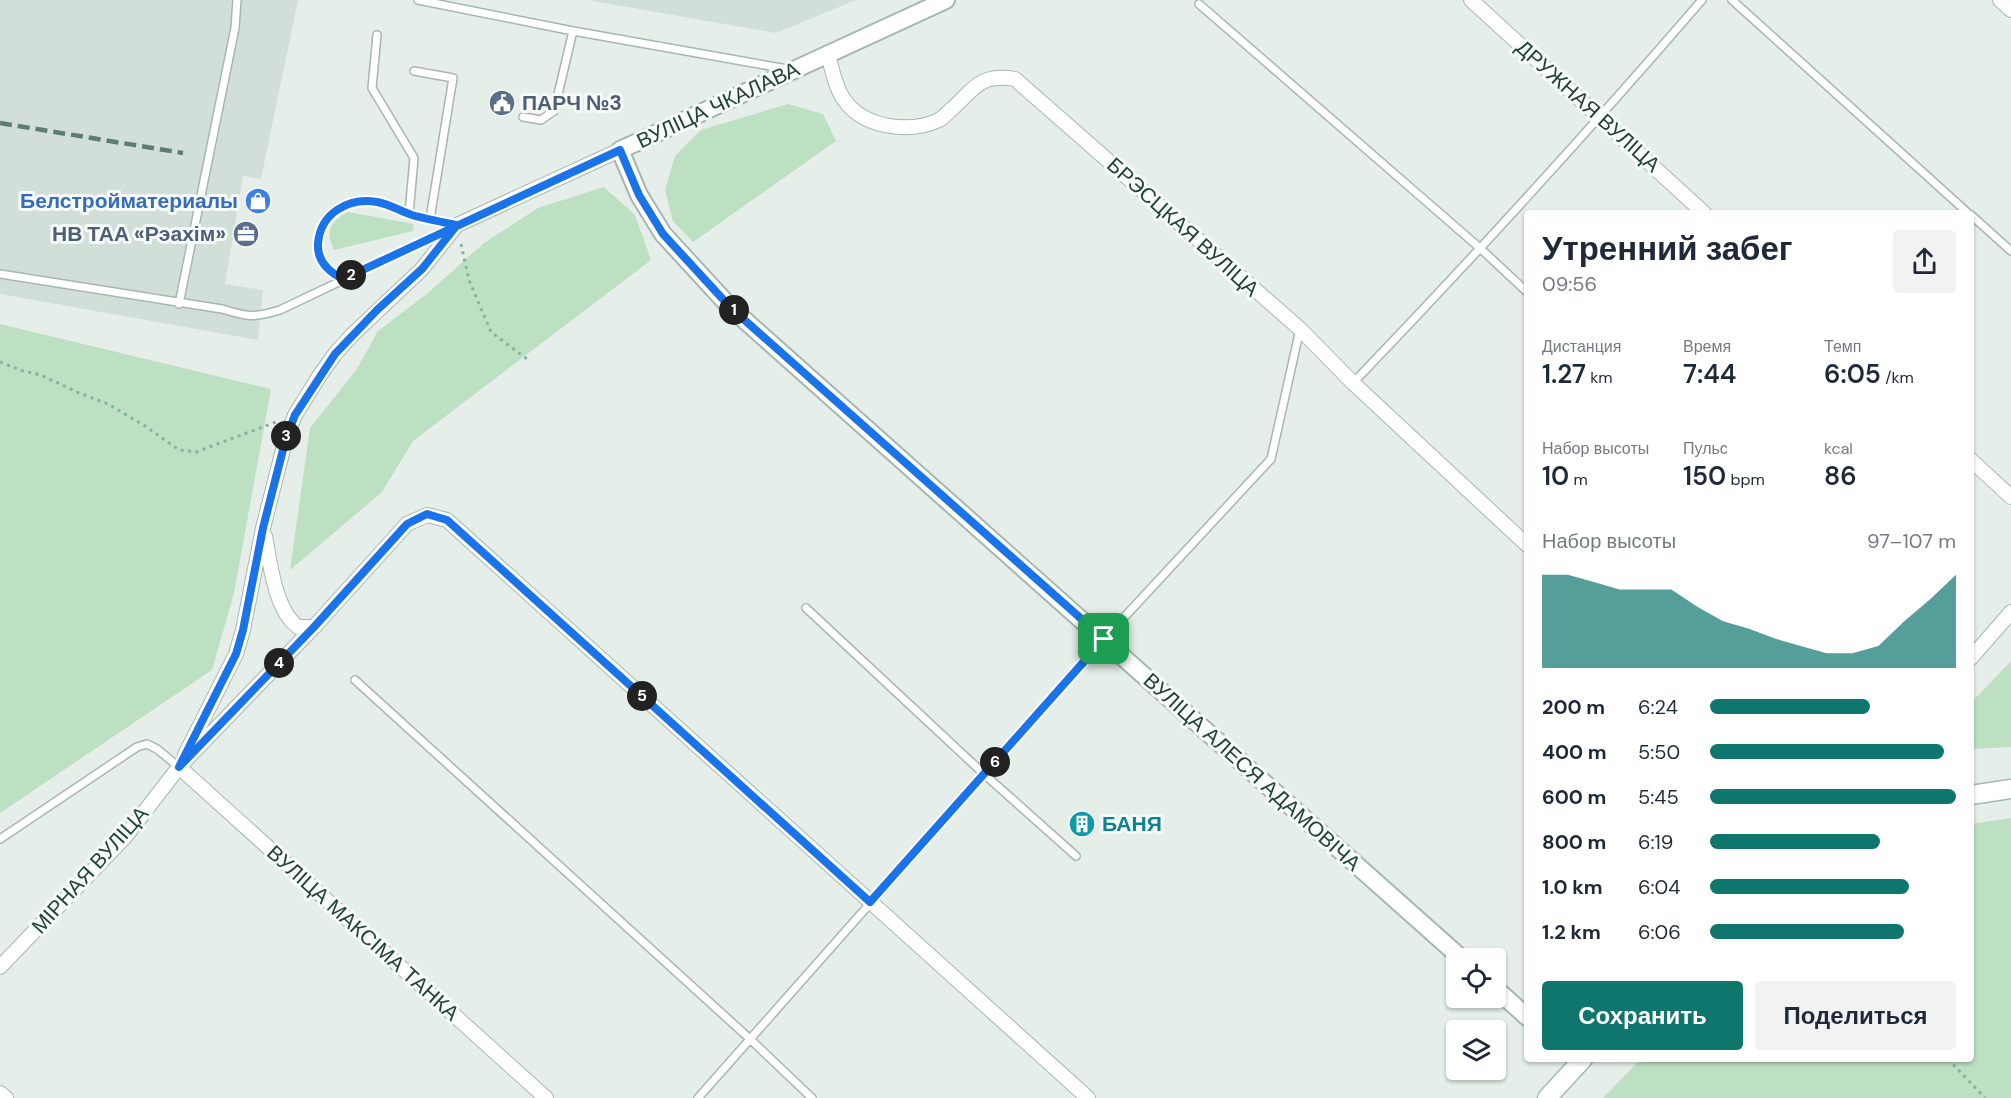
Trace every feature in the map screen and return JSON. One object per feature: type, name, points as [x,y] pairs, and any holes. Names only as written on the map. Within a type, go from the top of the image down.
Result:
[{"type":"main road","points":[[1974,795],[2011,789]]},
{"type":"main road","points":[[1547,1098],[1577,1062]]},
{"type":"street","name":"ВУЛІЦА ЧКАЛАВА","points":[[457,225],[946,0]]},
{"type":"street","name":"ДРУЖНАЯ ВУЛІЦА","points":[[1471,0],[1701,210]]},
{"type":"street","points":[[2000,0],[2011,10]]},
{"type":"street","name":"БРЭСЦКАЯ ВУЛІЦА","points":[[828,55],[842,98],[854,111],[871,120],[897,128],[918,127],[940,119],[981,81],[998,76],[1015,79],[1300,329],[1353,382],[1524,542]]},
{"type":"street","name":"ВУЛІЦА АЛЕСЯ АДАМОВІЧА","points":[[620,150],[639,195],[663,234],[731,308],[1450,948]]},
{"type":"street","points":[[179,767],[236,654],[243,630],[263,528],[286,438],[295,415],[335,354],[377,310],[422,269],[457,225]]},
{"type":"street","points":[[1974,463],[2011,496]]},
{"type":"street","name":"МІРНАЯ ВУЛІЦА","points":[[0,967],[126,837],[179,767],[314,627],[407,524],[427,514],[447,520],[870,902]]},
{"type":"street","points":[[263,528],[274,579],[285,614],[298,627],[314,627]]},
{"type":"street","points":[[1974,655],[2011,612]]},
{"type":"street","name":"ВУЛІЦА МАКСІМА ТАНКА","points":[[179,767],[546,1098]]},
{"type":"street","points":[[870,902],[1088,1098]]},
{"type":"street","points":[[1506,998],[1524,1014]]},
{"type":"street","points":[[0,1093],[6,1098]]},
{"type":"lane","points":[[179,304],[235,28],[237,0]]},
{"type":"lane","points":[[418,0],[573,32],[793,70]]},
{"type":"lane","points":[[1353,382],[1481,249],[1601,117],[1702,0]]},
{"type":"lane","points":[[1732,0],[1966,210]]},
{"type":"lane","points":[[1199,4],[1481,249],[1524,289]]},
{"type":"lane","points":[[523,117],[541,120],[554,111],[573,32]]},
{"type":"lane","points":[[377,35],[372,88],[414,158],[409,214]]},
{"type":"lane","points":[[414,70],[453,78],[430,219]]},
{"type":"lane","points":[[343,279],[329,271],[322,262],[318,249],[319,235],[324,223],[345,204],[358,201],[378,202],[409,214],[457,225]]},
{"type":"lane","points":[[1974,218],[2011,251]]},
{"type":"lane","points":[[0,274],[222,309],[249,317],[261,316],[280,310],[457,225]]},
{"type":"lane","points":[[698,1098],[1104,639],[1270,459],[1300,329]]},
{"type":"lane","points":[[806,608],[984,774],[1076,856]]},
{"type":"lane","points":[[355,680],[812,1098]]},
{"type":"lane","points":[[0,839],[137,747],[147,744],[179,767]]},
{"type":"path","points":[[457,225],[469,280],[491,332],[528,359]]},
{"type":"path","points":[[0,362],[41,375],[108,404],[146,426],[179,450],[196,452],[295,415]]},
{"type":"path","points":[[1951,1062],[1985,1098]]},
{"type":"shaded area","points":[[0,0],[298,0],[261,179],[243,176],[225,284],[263,290],[258,340],[0,294]]},
{"type":"shaded area","points":[[587,0],[856,0],[776,33]]},
{"type":"green space","points":[[788,104],[823,114],[836,141],[693,242],[673,221],[665,190],[675,156],[701,130]]},
{"type":"green space","points":[[604,187],[635,215],[651,260],[413,441],[382,492],[290,570],[310,428],[357,369],[378,331],[428,293],[484,243],[538,208]]},
{"type":"green space","points":[[348,212],[414,224],[413,231],[334,250],[330,238],[331,228],[337,219]]},
{"type":"green space","points":[[0,324],[271,389],[234,593],[212,670],[0,813]]},
{"type":"green space","points":[[2011,661],[2011,747],[1974,749],[1974,700]]},
{"type":"green space","points":[[2011,818],[2011,1098],[1603,1098],[1638,1062],[1974,1062],[1974,824]]},
{"type":"railway","points":[[0,123],[183,153]]},
{"type":"place","name":"ПАРЧ №3","points":[[502,103]]},
{"type":"place","name":"Белстройматериалы","points":[[258,201]]},
{"type":"place","name":"НВ ТАА «Рэахім»","points":[[246,234]]},
{"type":"place","name":"БАНЯ","points":[[1082,824]]},
{"type":"route","points":[[1104,639],[731,308],[663,234],[628,174],[620,150],[457,225],[343,279],[329,271],[322,262],[318,249],[319,235],[324,223],[345,204],[358,201],[378,202],[409,214],[457,225],[422,269],[377,310],[335,354],[295,415],[286,438],[270,508],[263,528],[243,630],[236,654],[179,767],[314,627],[407,524],[427,514],[447,520],[870,902],[1104,639]]}]
